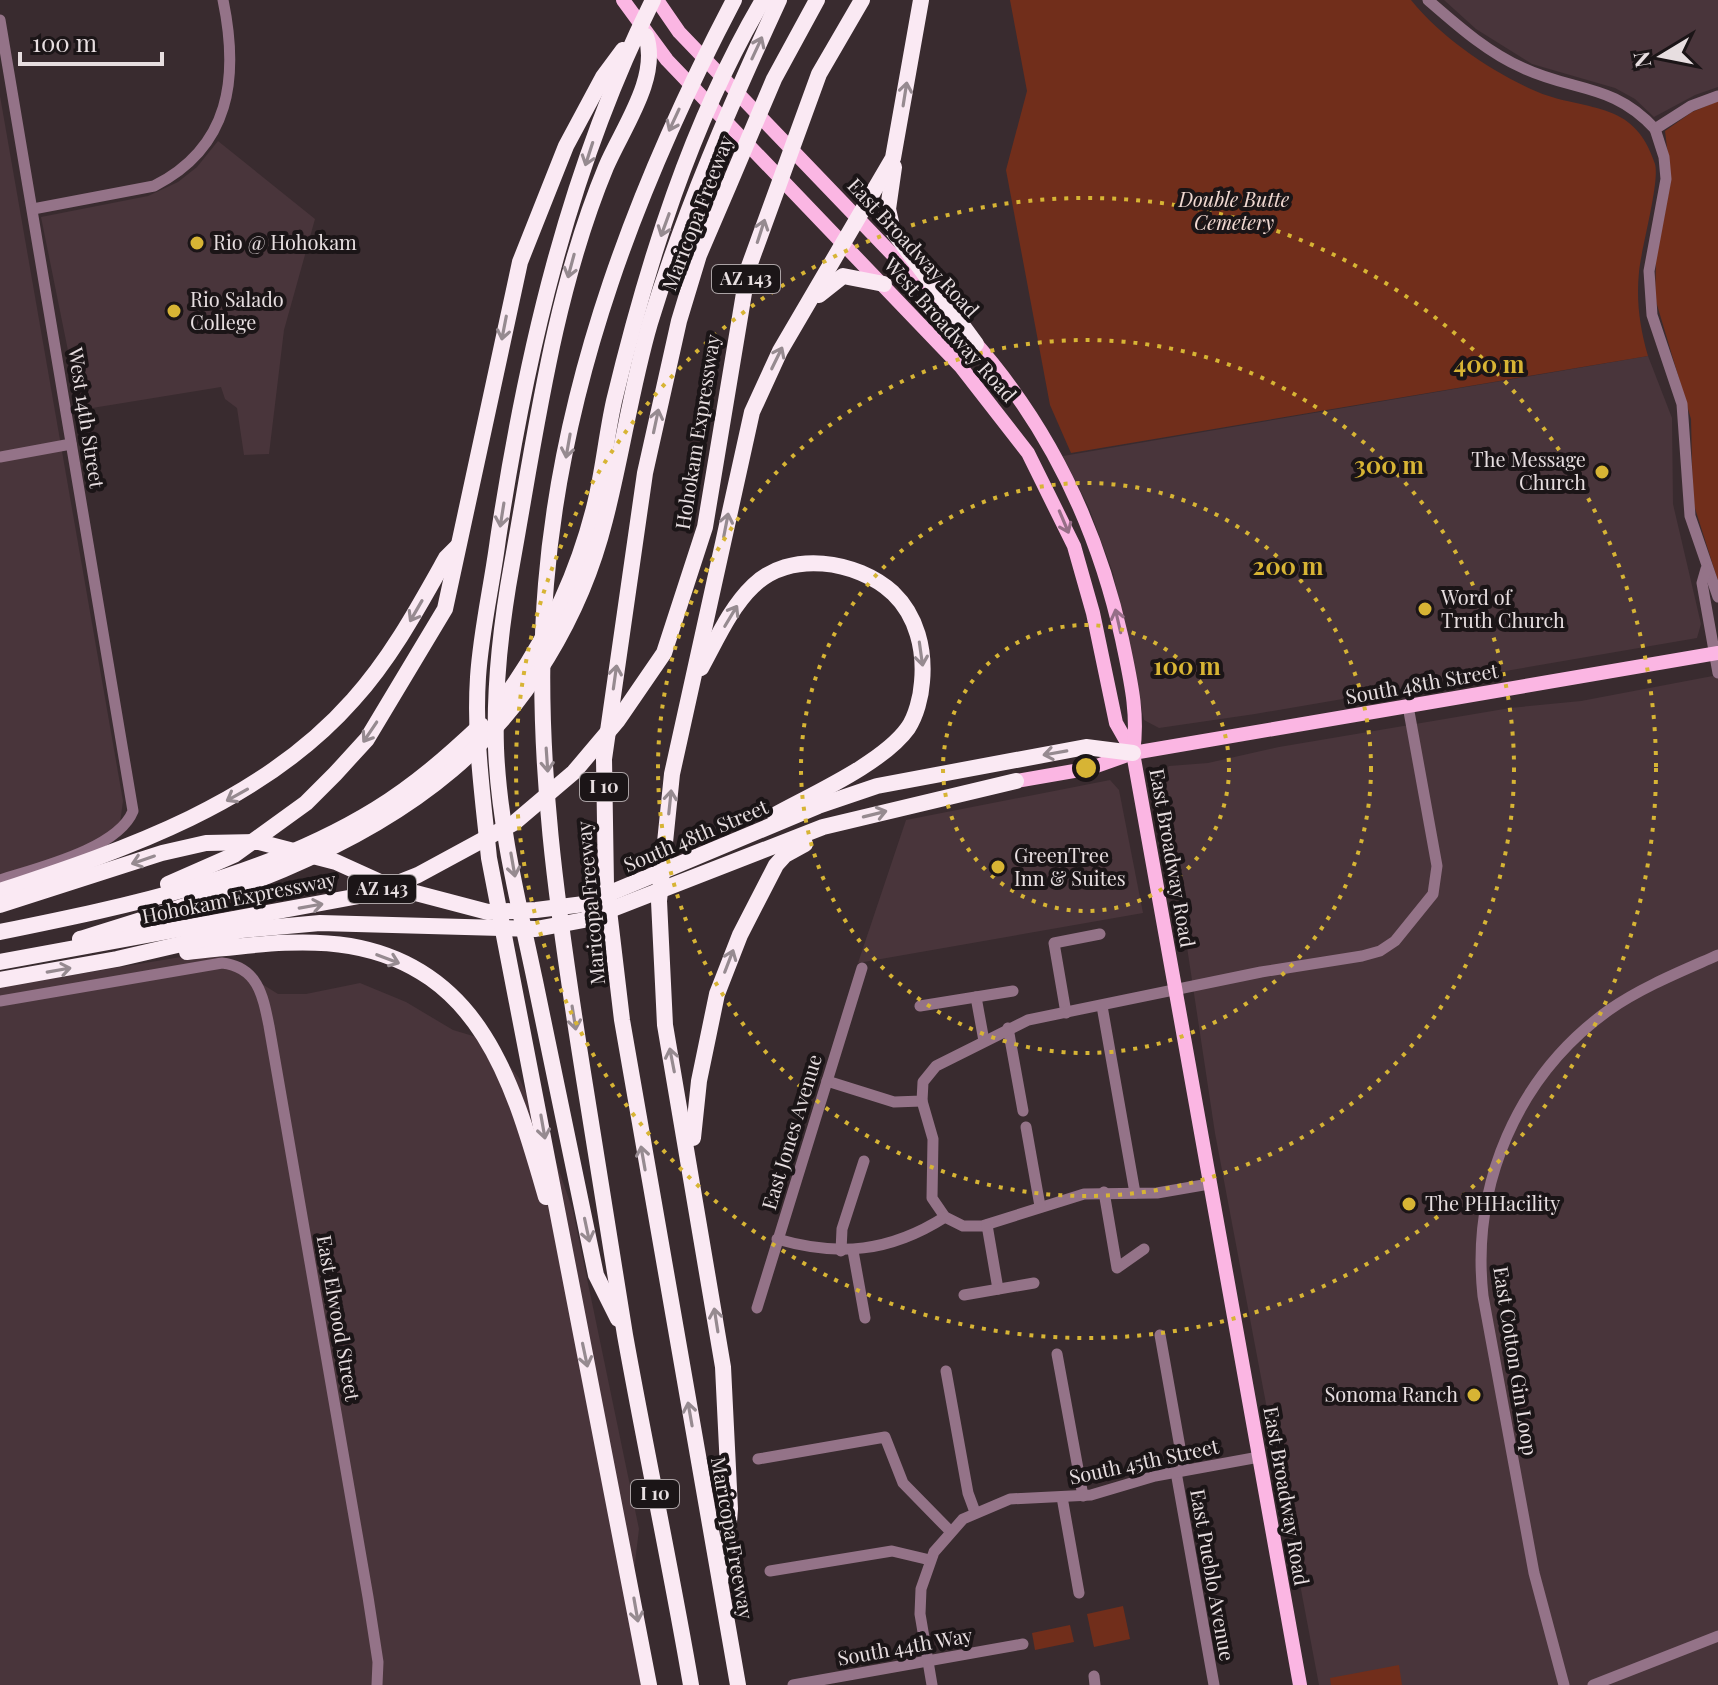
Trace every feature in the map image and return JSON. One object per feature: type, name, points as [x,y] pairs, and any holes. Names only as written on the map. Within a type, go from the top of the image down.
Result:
[{"type":"highway","points":[[649,1685],[569,1279],[542,1118],[489,858],[478,755],[478,676],[514,434],[556,257],[596,132],[655,0]]},
{"type":"highway","name":"Maricopa Freeway","points":[[691,1685],[625,1335],[556,889],[544,714],[546,584],[569,438],[586,365],[615,267],[657,155],[734,0]]},
{"type":"highway","points":[[114,906],[229,876],[312,842],[376,809],[435,768],[492,715],[532,661],[571,585],[600,514],[614,402],[660,238],[705,115],[763,0]]},
{"type":"highway","points":[[7,961],[235,890],[338,843],[400,809],[451,771],[484,739],[534,677],[569,618],[588,576],[600,514],[649,327],[676,242],[717,135],[779,0]]},
{"type":"highway","name":"Maricopa Freeway","points":[[738,1685],[622,1020],[606,885],[604,759],[645,473],[679,321],[699,255],[734,171],[774,79],[817,0]]},
{"type":"highway","name":"Hohokam Expressway","points":[[7,961],[370,894],[418,875],[514,823],[574,772],[618,720],[664,653],[705,527],[748,269],[819,74],[862,0]]},
{"type":"highway","points":[[921,0],[898,138],[889,220],[899,241],[976,344]]},
{"type":"highway","points":[[114,906],[215,864],[276,824],[306,803],[367,739],[445,609],[520,262],[566,146],[603,77],[642,33]]},
{"type":"highway","points":[[625,1335],[596,1275],[503,811],[496,749],[502,621],[565,289],[605,168],[645,79],[651,59],[642,33]]},
{"type":"highway","points":[[723,1601],[730,1509],[723,1367],[665,1025],[659,901],[672,774],[752,412],[842,242],[885,174],[898,138]]},
{"type":"highway","points":[[802,314],[833,281],[843,276],[884,284]]},
{"type":"highway","points":[[0,891],[139,840],[216,806],[251,787],[309,744],[354,700],[398,642],[446,558],[458,546]]},
{"type":"highway","points":[[692,684],[738,604],[754,584],[778,569],[804,563],[829,564],[865,573],[893,593],[912,619],[924,656],[921,697],[908,728],[876,757],[703,854]]},
{"type":"highway","name":"South 48th Street","points":[[0,905],[162,853],[206,843],[259,842],[336,862],[389,886],[488,912],[584,904],[877,786],[1086,747],[1133,753]]},
{"type":"highway","name":"South 48th Street","points":[[0,980],[117,959],[242,930],[302,924],[536,929],[584,920],[823,827],[1016,781]]},
{"type":"highway","points":[[691,1164],[699,1081],[717,994],[729,960],[776,865],[785,855],[817,837],[823,827]]},
{"type":"highway","name":"Hohokam Expressway","points":[[0,932],[114,906]]},
{"type":"highway","points":[[117,959],[281,943],[350,946],[395,960],[445,988],[491,1041],[517,1100],[569,1279]]},
{"type":"main road","name":"West Broadway Road","points":[[623,0],[642,33],[884,284],[995,408],[1048,488],[1084,580],[1116,723],[1133,753]]},
{"type":"main road","name":"East Broadway Road","points":[[655,0],[679,32],[976,344],[1045,438],[1081,507],[1115,609],[1137,721],[1133,753],[1300,1685]]},
{"type":"main road","name":"South 48th Street","points":[[1016,781],[1091,768],[1133,753],[1716,654]]},
{"type":"street","points":[[33,209],[154,186],[172,177],[202,148],[218,124],[231,74],[230,39],[223,0]]},
{"type":"street","points":[[1428,0],[1496,54],[1525,70],[1620,99],[1655,129],[1664,157],[1666,179],[1651,254],[1650,300],[1657,333],[1686,421],[1688,502],[1706,569],[1713,576],[1718,597]]},
{"type":"street","name":"West 14th Street","points":[[0,20],[132,788],[133,811],[129,821],[104,841],[0,880]]},
{"type":"street","points":[[1655,129],[1691,106],[1718,96]]},
{"type":"street","points":[[0,457],[71,444]]},
{"type":"street","points":[[1706,569],[1702,583],[1718,673]]},
{"type":"street","points":[[1209,1184],[1135,1193],[1104,1192],[1040,1206],[987,1225],[963,1226],[945,1217],[930,1193],[933,1139],[922,1101],[923,1082],[932,1069],[1008,1028],[1036,1018],[1380,951],[1415,921],[1433,894],[1437,866],[1408,706]]},
{"type":"street","points":[[1066,1013],[1054,943],[1100,934]]},
{"type":"street","name":"East Cotton Gin Loop","points":[[1564,1685],[1534,1573],[1483,1296],[1481,1248],[1490,1179],[1501,1146],[1527,1095],[1562,1050],[1612,1008],[1718,955]]},
{"type":"street","name":"East Elwood Street","points":[[0,1001],[209,965],[239,967],[258,982],[264,997],[368,1597],[378,1662],[377,1685]]},
{"type":"street","name":"East Jones Avenue","points":[[757,1308],[862,968]]},
{"type":"street","points":[[920,1006],[1013,991]]},
{"type":"street","points":[[976,997],[984,1041]]},
{"type":"street","points":[[1102,1006],[1135,1193]]},
{"type":"street","points":[[1008,1028],[1023,1111]]},
{"type":"street","points":[[827,1081],[894,1102],[922,1101]]},
{"type":"street","points":[[1026,1127],[1040,1206]]},
{"type":"street","points":[[864,1161],[842,1229],[865,1318]]},
{"type":"street","points":[[1104,1192],[1117,1268],[1144,1249]]},
{"type":"street","points":[[777,1239],[811,1248],[847,1251],[901,1241],[945,1217]]},
{"type":"street","points":[[987,1225],[998,1289]]},
{"type":"street","points":[[964,1295],[1034,1283]]},
{"type":"street","name":"East Pueblo Avenue","points":[[1160,1335],[1214,1685]]},
{"type":"street","points":[[1057,1354],[1083,1496]]},
{"type":"street","points":[[946,1371],[968,1493],[975,1512]]},
{"type":"street","points":[[758,1459],[885,1437],[903,1483],[950,1531]]},
{"type":"street","name":"South 45th Street","points":[[930,1560],[950,1531],[975,1512],[1010,1499],[1083,1496],[1180,1471],[1259,1457]]},
{"type":"street","points":[[1062,1497],[1079,1593]]},
{"type":"street","points":[[770,1571],[892,1551],[930,1560],[920,1605],[932,1685]]},
{"type":"street","points":[[1593,1685],[1718,1636]]},
{"type":"street","name":"South 44th Way","points":[[793,1685],[1023,1644]]},
{"type":"shaded area","points":[[1444,0],[1718,0],[1718,87],[1695,95],[1654,117],[1635,99],[1615,88],[1532,64],[1476,29]]},
{"type":"shaded area","points":[[0,96],[123,801],[120,823],[101,843],[0,890]]},
{"type":"shaded area","name":"Rio Salado College","points":[[218,141],[315,219],[284,330],[269,454],[244,455],[237,408],[225,399],[221,387],[80,410],[41,217],[148,196],[178,182],[197,167]]},
{"type":"shaded area","points":[[1648,356],[1672,418],[1673,504],[1701,624],[1697,638],[1255,714],[1159,728],[1144,720],[1113,573],[1089,508],[1063,456]]},
{"type":"shaded area","points":[[1718,675],[1718,1685],[1319,1685],[1215,1133],[1161,774],[1169,766],[1208,763],[1279,747],[1510,708],[1581,701]]},
{"type":"shaded area","points":[[1110,780],[1119,790],[1143,913],[858,963],[906,820]]},
{"type":"shaded area","points":[[211,952],[278,994],[306,994],[360,983],[406,1002],[453,1030],[490,1041],[519,1078],[546,1133],[573,1211],[639,1529],[632,1588],[652,1685],[0,1685],[0,987]]},
{"type":"green space","name":"Double Butte Cemetery","points":[[1010,0],[1411,0],[1452,40],[1500,73],[1552,97],[1621,117],[1634,127],[1646,143],[1655,164],[1653,200],[1638,283],[1639,315],[1648,356],[1071,453],[1050,405],[1006,170],[1027,91]]},
{"type":"green space","points":[[1718,101],[1718,581],[1693,502],[1691,419],[1655,298],[1656,260],[1671,180],[1665,131],[1692,112]]},
{"type":"green space","points":[[1123,1606],[1130,1639],[1094,1647],[1087,1614]]},
{"type":"green space","points":[[1070,1625],[1074,1642],[1035,1650],[1032,1633]]},
{"type":"green space","points":[[1399,1665],[1402,1685],[1331,1685],[1330,1678]]},
{"type":"place","name":"Rio @ Hohokam","points":[[197,243]]},
{"type":"place","name":"Rio Salado College","points":[[174,311]]},
{"type":"place","name":"The Message Church","points":[[1602,472]]},
{"type":"place","name":"Word of Truth Church","points":[[1425,609]]},
{"type":"place","name":"GreenTree Inn & Suites","points":[[998,867]]},
{"type":"place","name":"The PHHacility","points":[[1409,1204]]},
{"type":"place","name":"Sonoma Ranch","points":[[1474,1395]]}]
